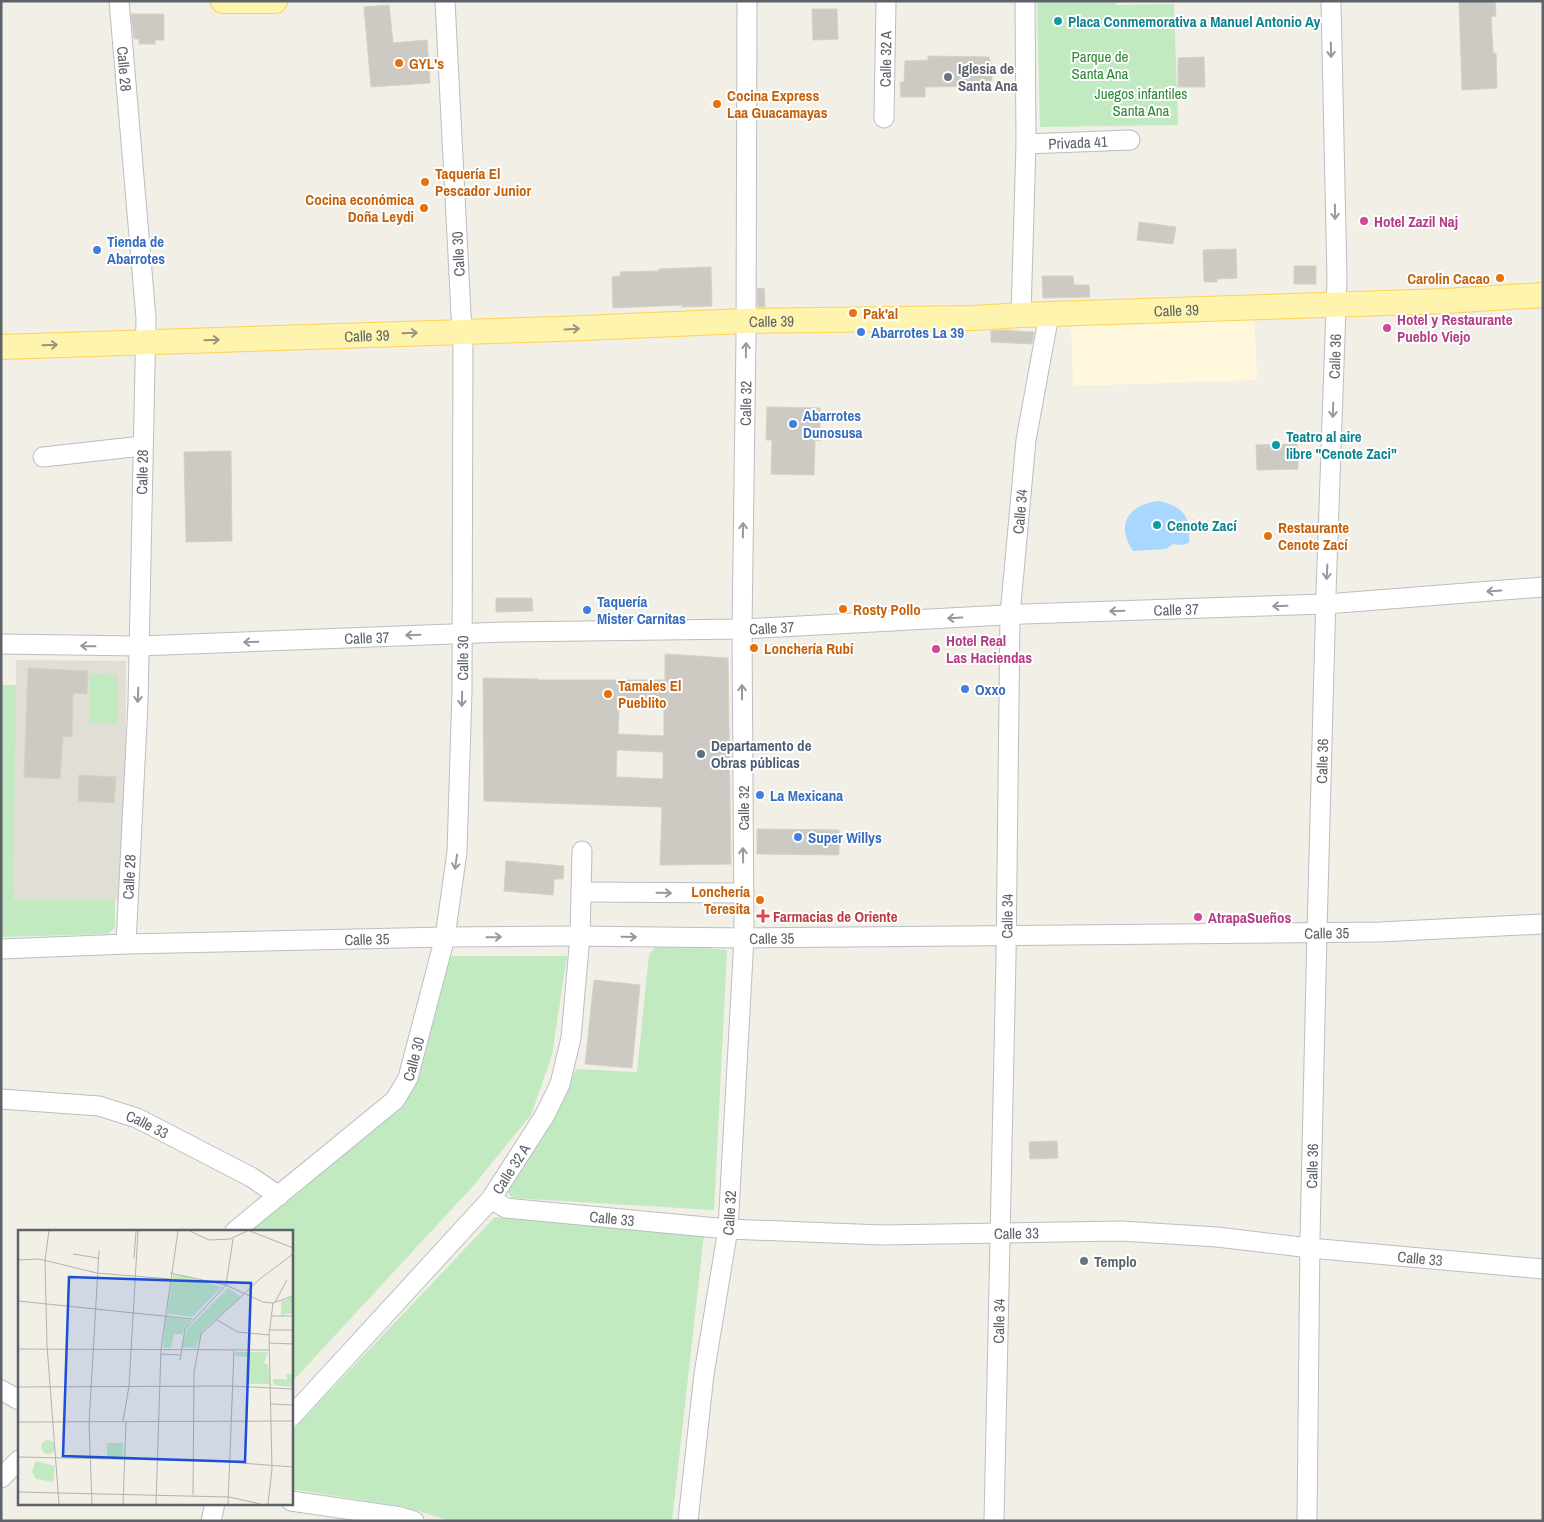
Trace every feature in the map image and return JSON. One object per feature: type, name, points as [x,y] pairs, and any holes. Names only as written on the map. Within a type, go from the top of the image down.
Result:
[{"type":"main road","points":[[223,1],[275,1]]},
{"type":"main road","name":"Calle 39","points":[[1,347],[463,331],[558,330],[745,321],[974,318],[1022,314],[1446,301],[1543,295]]},
{"type":"street","name":"Calle 28","points":[[119,1],[146,318],[139,646],[126,944]]},
{"type":"street","name":"Calle 30","points":[[236,1230],[395,1100],[408,1078],[446,937],[457,852],[462,741],[463,331],[445,1]]},
{"type":"street","name":"Calle 32","points":[[688,1521],[704,1374],[728,1230],[744,938],[742,629],[747,1]]},
{"type":"street","name":"Calle 32 A","points":[[884,118],[886,1]]},
{"type":"street","points":[[1022,314],[1026,144],[1025,1]]},
{"type":"street","name":"Calle 36","points":[[1307,1521],[1310,1248],[1326,604],[1336,305],[1331,1]]},
{"type":"street","name":"Privada 41","points":[[1026,144],[1130,140]]},
{"type":"street","name":"Calle 34","points":[[994,1521],[1001,1234],[1010,615],[1026,440],[1048,320],[1047,314]]},
{"type":"street","points":[[43,457],[142,446]]},
{"type":"street","name":"Calle 37","points":[[1,644],[139,646],[462,633],[742,629],[1010,615],[1326,604],[1543,587]]},
{"type":"street","name":"Calle 32 A","points":[[292,1416],[490,1198],[545,1115],[560,1084],[571,1038],[580,936],[582,851]]},
{"type":"street","points":[[581,892],[744,893]]},
{"type":"street","name":"Calle 35","points":[[1,949],[126,944],[446,937],[744,938],[1380,932],[1543,924]]},
{"type":"street","name":"Calle 33","points":[[1,1098],[99,1106],[137,1118],[250,1177],[279,1196]]},
{"type":"street","name":"Calle 33","points":[[490,1198],[506,1208],[728,1230],[882,1235],[1122,1231],[1217,1237],[1310,1248],[1543,1269]]},
{"type":"street","points":[[1,1390],[18,1399]]},
{"type":"street","points":[[1,1478],[18,1461]]},
{"type":"street","points":[[292,1501],[401,1517],[414,1521]]},
{"type":"street","points":[[211,1521],[215,1504]]},
{"type":"shaded area","points":[[1254,314],[1257,380],[1073,386],[1071,320]]},
{"type":"shaded area","points":[[16,660],[126,661],[125,899],[13,899]]},
{"type":"green space","name":"Parque de Santa Ana","points":[[1037,1],[1116,1],[1116,5],[1174,4],[1178,125],[1040,127]]},
{"type":"green space","points":[[89,674],[118,675],[117,724],[89,723]]},
{"type":"green space","points":[[1,685],[16,685],[13,899],[115,900],[115,928],[107,934],[1,937]]},
{"type":"green space","points":[[658,944],[727,950],[714,1210],[512,1198],[504,1187],[510,1177],[534,1151],[557,1111],[576,1069],[637,1072],[649,955]]},
{"type":"green space","points":[[447,956],[567,956],[552,1055],[531,1115],[474,1185],[292,1382],[292,1230],[239,1230],[397,1106]]},
{"type":"green space","points":[[495,1217],[704,1234],[672,1521],[451,1521],[405,1507],[292,1489],[292,1431]]},
{"type":"water","name":"Cenote Zací","points":[[1158,501],[1174,506],[1184,514],[1189,526],[1189,543],[1182,545],[1173,544],[1166,549],[1133,551],[1125,532],[1125,524],[1128,517],[1139,507]]},
{"type":"building","points":[[1459,1],[1495,1],[1496,16],[1491,17],[1493,53],[1496,53],[1497,88],[1462,90]]},
{"type":"building","name":"GYL's","points":[[389,5],[393,43],[427,40],[430,83],[371,87],[364,7]]},
{"type":"building","points":[[812,9],[837,9],[838,39],[813,40]]},
{"type":"building","points":[[131,14],[164,14],[164,40],[155,40],[155,44],[139,44],[139,39],[134,39]]},
{"type":"building","name":"Iglesia de Santa Ana","points":[[928,56],[989,57],[992,66],[992,80],[988,86],[925,87],[925,97],[901,97],[900,82],[904,82],[905,61],[928,60]]},
{"type":"building","points":[[1204,57],[1205,87],[1178,87],[1178,58]]},
{"type":"building","points":[[1139,222],[1176,227],[1173,244],[1137,240]]},
{"type":"building","points":[[1236,249],[1237,278],[1217,279],[1217,282],[1204,282],[1203,250]]},
{"type":"building","points":[[1294,266],[1316,266],[1316,284],[1294,284]]},
{"type":"building","points":[[711,267],[712,306],[682,307],[682,305],[613,308],[612,277],[621,276],[620,272]]},
{"type":"building","points":[[1042,276],[1073,276],[1074,285],[1089,285],[1090,297],[1043,298]]},
{"type":"building","points":[[764,288],[765,307],[758,307],[757,289]]},
{"type":"building","points":[[991,331],[1034,332],[1032,344],[991,342]]},
{"type":"building","points":[[767,407],[820,408],[820,441],[815,440],[814,475],[771,474],[772,440],[766,440]]},
{"type":"building","points":[[1297,444],[1298,469],[1257,470],[1256,445]]},
{"type":"building","points":[[231,451],[232,541],[186,542],[184,452]]},
{"type":"building","points":[[496,598],[532,598],[533,611],[496,612]]},
{"type":"building","points":[[665,654],[728,658],[731,864],[660,865],[662,807],[484,801],[483,678],[665,680]],"holes":[[[619,704],[664,704],[664,736],[618,734]],[[617,750],[663,752],[663,779],[616,777]]]},
{"type":"building","points":[[28,668],[88,671],[87,694],[73,693],[72,737],[63,736],[60,779],[24,777]]},
{"type":"building","points":[[79,775],[116,777],[114,803],[78,801]]},
{"type":"building","name":"Super Willys","points":[[757,829],[839,830],[839,855],[757,854]]},
{"type":"building","points":[[506,861],[564,866],[563,879],[554,879],[553,895],[504,891]]},
{"type":"building","points":[[594,980],[640,985],[632,1068],[585,1064]]},
{"type":"building","points":[[1057,1141],[1058,1158],[1030,1159],[1029,1142]]},
{"type":"place","name":"Placa Conmemorativa a Manuel Antonio Ay","points":[[1058,21]]},
{"type":"place","name":"GYL's","points":[[399,63]]},
{"type":"place","name":"Iglesia de Santa Ana","points":[[948,77]]},
{"type":"place","name":"Cocina Express Laa Guacamayas","points":[[717,104]]},
{"type":"place","name":"Taquería El Pescador Junior","points":[[425,182]]},
{"type":"place","name":"Cocina económica Doña Leydi","points":[[424,208]]},
{"type":"place","name":"Hotel Zazil Naj","points":[[1364,221]]},
{"type":"place","name":"Tienda de Abarrotes","points":[[97,250]]},
{"type":"place","name":"Carolin Cacao","points":[[1500,278]]},
{"type":"place","name":"Pak'al","points":[[853,313]]},
{"type":"place","name":"Hotel y Restaurante Pueblo Viejo","points":[[1387,328]]},
{"type":"place","name":"Abarrotes La 39","points":[[861,332]]},
{"type":"place","name":"Abarrotes Dunosusa","points":[[793,424]]},
{"type":"place","name":"Teatro al aire libre \"Cenote Zaci\"","points":[[1276,445]]},
{"type":"place","name":"Cenote Zací","points":[[1157,525]]},
{"type":"place","name":"Restaurante Cenote Zací","points":[[1268,536]]},
{"type":"place","name":"Rosty Pollo","points":[[843,609]]},
{"type":"place","name":"Taquería Mister Carnitas","points":[[587,610]]},
{"type":"place","name":"Lonchería Rubí","points":[[754,648]]},
{"type":"place","name":"Hotel Real Las Haciendas","points":[[936,649]]},
{"type":"place","name":"Oxxo","points":[[965,689]]},
{"type":"place","name":"Tamales El Pueblito","points":[[608,694]]},
{"type":"place","name":"Departamento de Obras públicas","points":[[701,754]]},
{"type":"place","name":"La Mexicana","points":[[760,795]]},
{"type":"place","name":"Super Willys","points":[[798,837]]},
{"type":"place","name":"Lonchería Teresita","points":[[760,900]]},
{"type":"place","name":"Farmacias de Oriente","points":[[763,916]]},
{"type":"place","name":"AtrapaSueños","points":[[1198,917]]},
{"type":"place","name":"Templo","points":[[1084,1261]]},
{"type":"park label","name":"Juegos infantiles Santa Ana","points":[[1141,102]]}]
